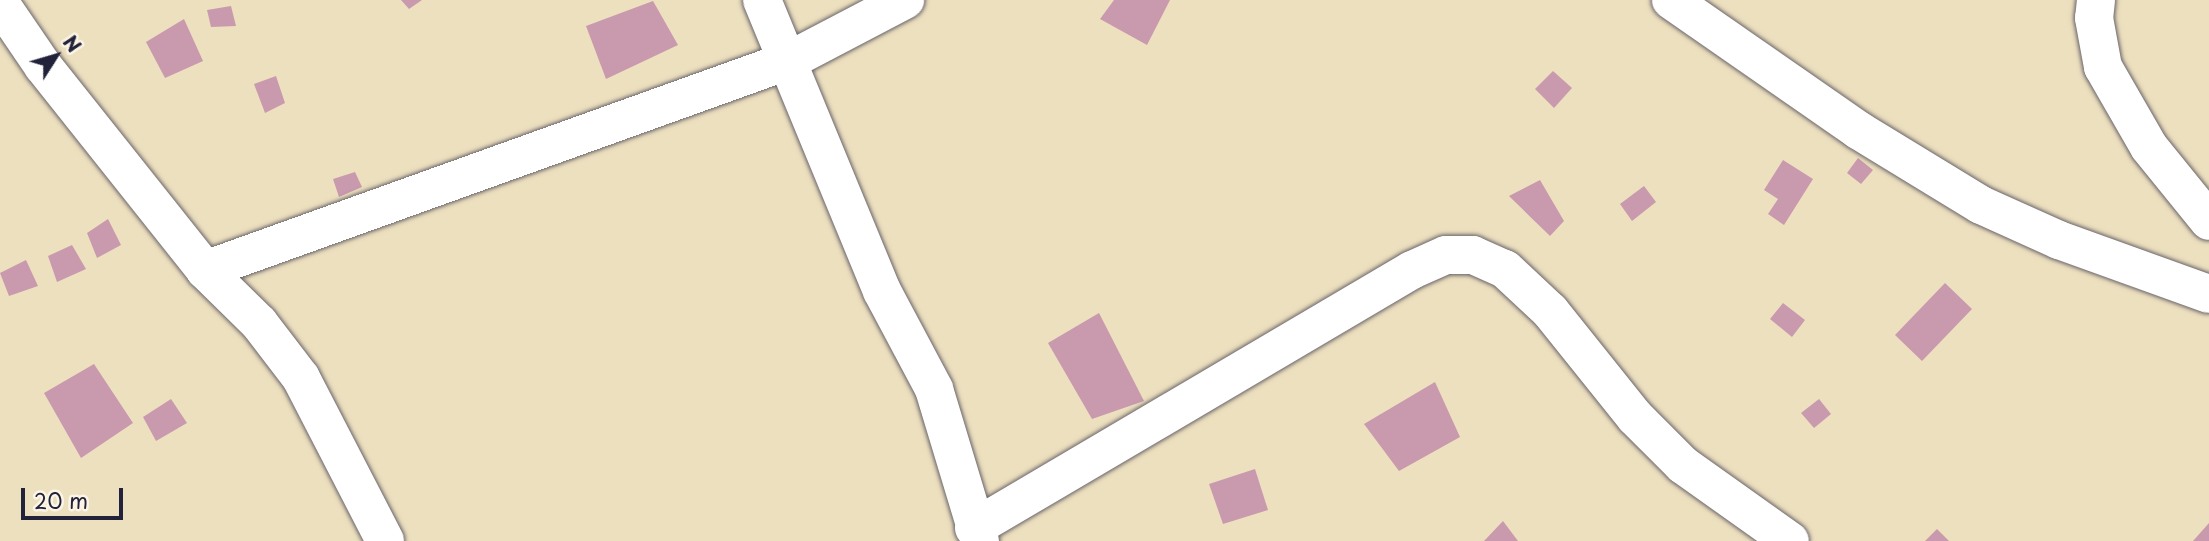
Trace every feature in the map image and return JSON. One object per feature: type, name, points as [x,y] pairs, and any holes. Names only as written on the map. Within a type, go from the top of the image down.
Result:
[{"type":"street","points":[[762,0],[790,60],[883,291],[934,389],[977,534],[1412,270],[1446,255],[1473,255],[1505,269],[1550,311],[1635,417],[1683,465],[1790,541]]},
{"type":"street","points":[[205,270],[790,60],[905,0]]},
{"type":"street","points":[[1671,0],[1858,130],[1981,205],[2059,240],[2209,294]]},
{"type":"street","points":[[2096,0],[2094,19],[2103,67],[2149,147],[2209,221]]},
{"type":"street","points":[[6,29],[205,270],[258,323],[301,378],[384,541]]},
{"type":"building","points":[[401,0],[422,0],[409,9]]},
{"type":"building","points":[[1114,0],[1170,0],[1147,45],[1100,19]]},
{"type":"building","points":[[653,1],[678,45],[606,79],[586,26]]},
{"type":"building","points":[[231,6],[236,26],[211,27],[207,10]]},
{"type":"building","points":[[184,19],[203,61],[165,78],[146,42]]},
{"type":"building","points":[[1553,71],[1572,88],[1554,108],[1535,89]]},
{"type":"building","points":[[276,76],[285,103],[265,113],[254,84]]},
{"type":"building","points":[[1858,158],[1873,170],[1861,184],[1847,173]]},
{"type":"building","points":[[1783,160],[1813,179],[1784,225],[1768,214],[1778,199],[1764,190]]},
{"type":"building","points":[[355,172],[362,187],[339,197],[333,179]]},
{"type":"building","points":[[1540,180],[1564,221],[1550,236],[1509,196]]},
{"type":"building","points":[[1644,186],[1656,202],[1632,221],[1620,204]]},
{"type":"building","points":[[108,219],[121,245],[97,258],[87,233]]},
{"type":"building","points":[[72,245],[86,269],[57,282],[48,256]]},
{"type":"building","points":[[26,260],[38,286],[9,296],[0,273]]},
{"type":"building","points":[[1945,283],[1972,309],[1922,361],[1895,335]]},
{"type":"building","points":[[1783,303],[1805,320],[1792,337],[1770,319]]},
{"type":"building","points":[[1099,313],[1144,401],[1092,419],[1048,343]]},
{"type":"building","points":[[94,364],[133,423],[81,458],[44,393]]},
{"type":"building","points":[[1435,382],[1460,437],[1399,471],[1364,424]]},
{"type":"building","points":[[171,399],[187,423],[156,441],[143,417]]},
{"type":"building","points":[[1819,399],[1831,414],[1814,428],[1801,413]]},
{"type":"building","points":[[1255,469],[1268,510],[1223,524],[1209,484]]},
{"type":"building","points":[[1503,521],[1518,541],[1484,541]]},
{"type":"building","points":[[2209,523],[2209,541],[2193,541]]},
{"type":"building","points":[[1937,529],[1949,541],[1925,541]]}]
